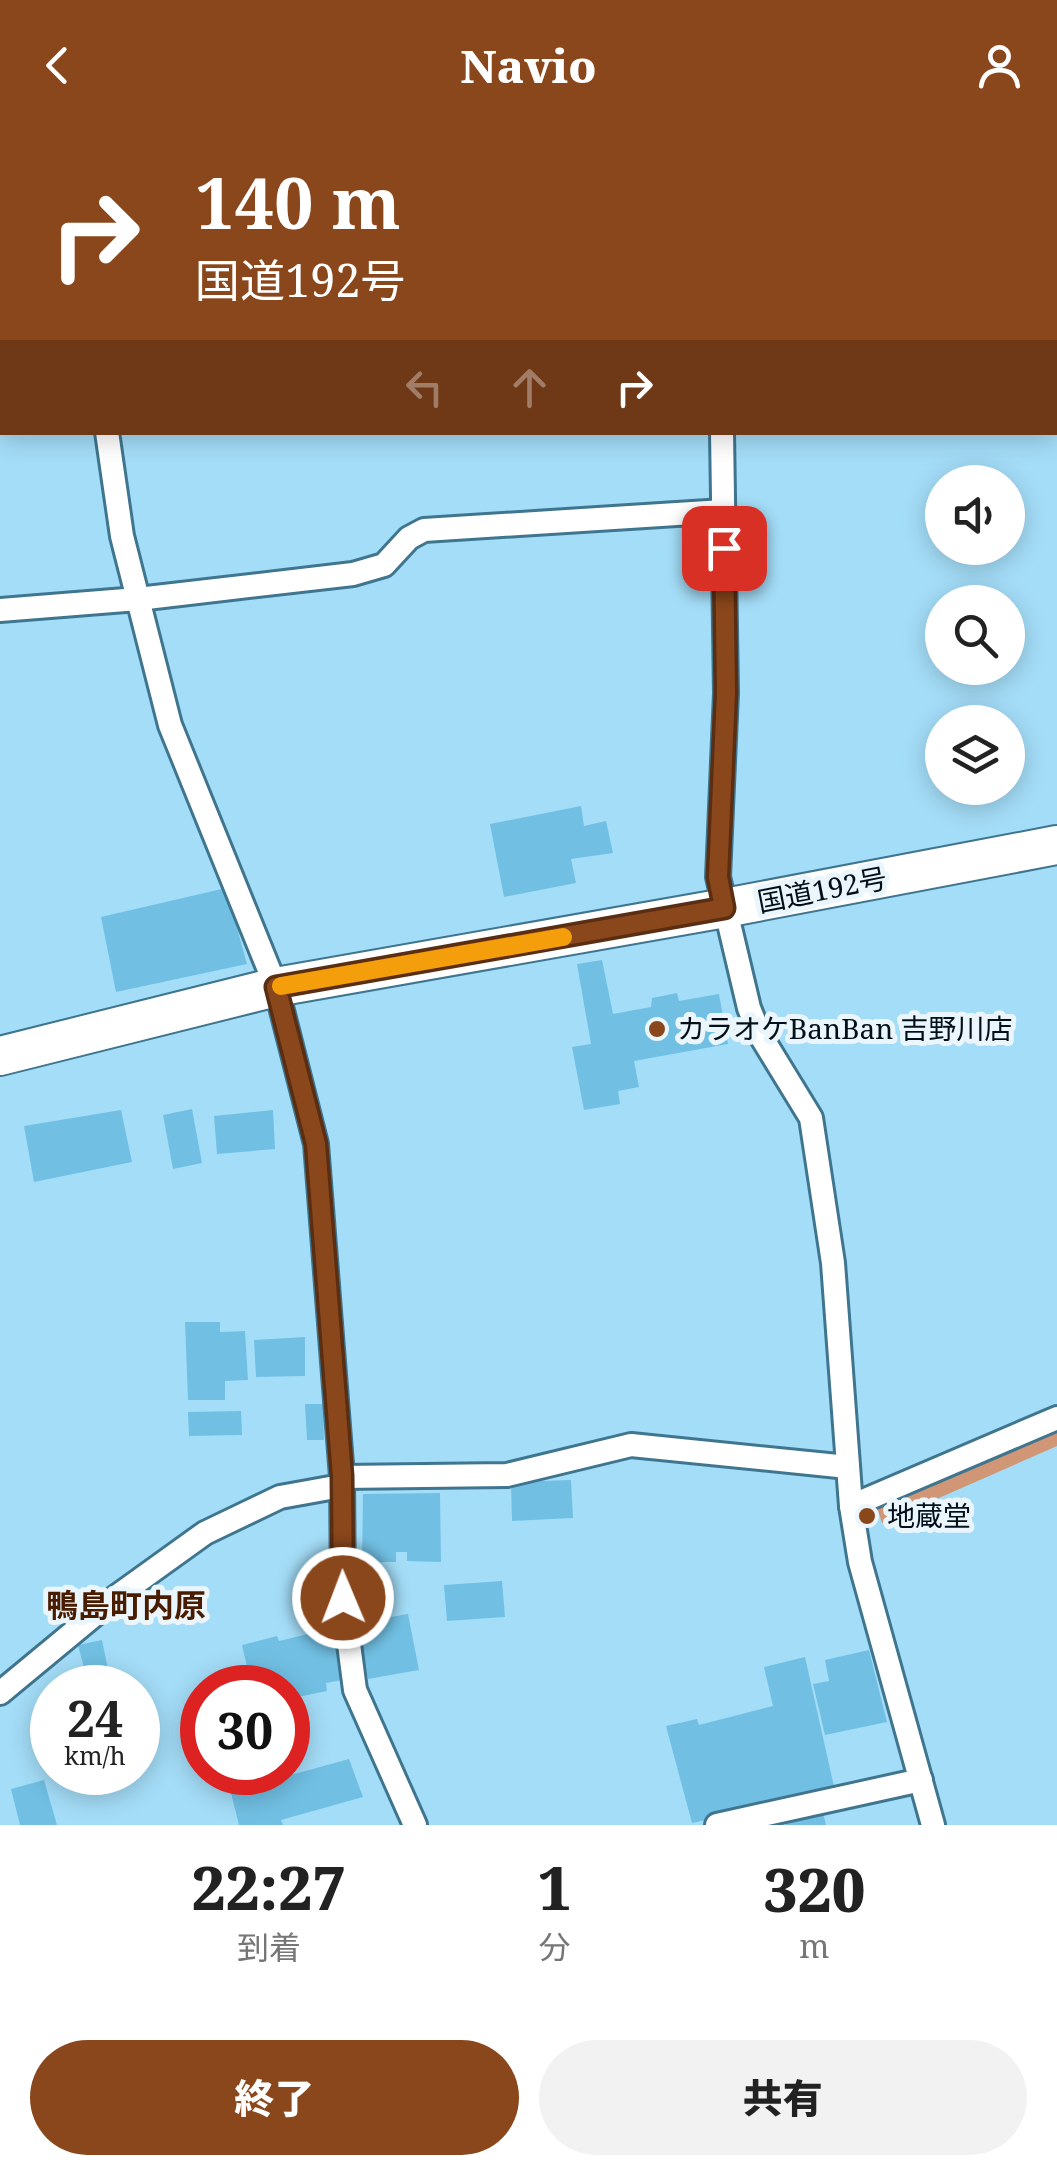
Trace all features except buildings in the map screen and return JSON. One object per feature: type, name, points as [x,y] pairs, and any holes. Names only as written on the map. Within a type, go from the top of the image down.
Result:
[{"type":"highway","name":"国道192号","points":[[0,1056],[276,987],[1057,845]]},
{"type":"street","points":[[107,435],[122,536],[170,725],[276,987],[316,1144],[341,1481],[343,1598],[356,1690],[415,1825]]},
{"type":"street","points":[[722,435],[726,693],[718,877],[749,1008],[759,1033],[811,1118],[833,1263],[851,1506],[860,1562],[933,1825]]},
{"type":"street","points":[[0,610],[138,599],[353,574],[384,565],[409,538],[424,530],[724,511]]},
{"type":"street","points":[[851,1506],[1057,1418]]},
{"type":"street","points":[[0,1693],[116,1597],[205,1533],[280,1496],[341,1481],[507,1474],[631,1445],[848,1468]]},
{"type":"street","points":[[716,1825],[920,1780]]},
{"type":"shaded area","points":[[1057,1428],[1057,1446],[882,1523],[876,1505]]},
{"type":"slow traffic","points":[[281,986],[563,937]]},
{"type":"place","name":"カラオケBanBan 吉野川店","points":[[657,1029]]},
{"type":"place","name":"地蔵堂","points":[[867,1516]]},
{"type":"district","name":"鴨島町内原","points":[[126,1606]]},
{"type":"route","points":[[343,1598],[342,1476],[316,1144],[276,987],[724,908],[718,877],[726,693],[724,548]]}]
